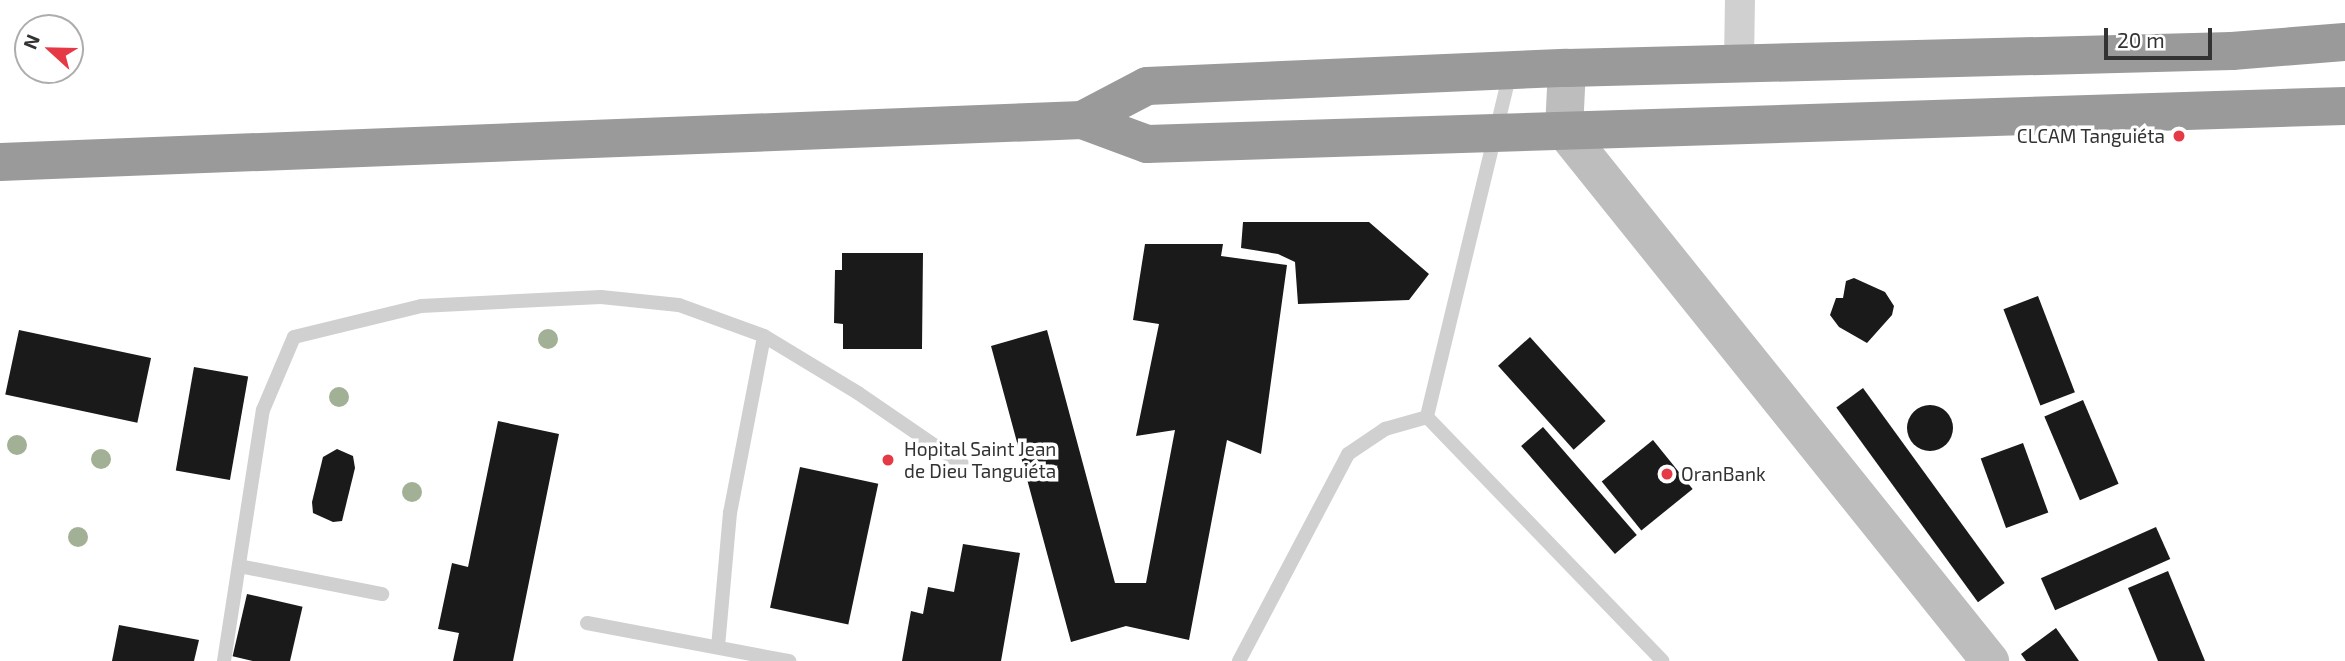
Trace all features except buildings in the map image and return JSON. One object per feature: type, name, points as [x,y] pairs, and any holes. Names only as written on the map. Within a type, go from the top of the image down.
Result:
[{"type":"highway","points":[[1082,120],[1147,86],[1739,62],[2232,51],[2345,42]]},
{"type":"highway","points":[[0,162],[1082,120],[1147,144],[2345,106]]},
{"type":"main road","points":[[1567,68],[1564,130],[1990,661]]},
{"type":"street","points":[[1739,62],[1740,0]]},
{"type":"lane","points":[[1427,417],[1458,304],[1493,133],[1511,71]]},
{"type":"lane","points":[[224,661],[263,410],[294,337],[421,306],[601,297],[679,305],[764,336],[858,393],[963,465]]},
{"type":"lane","points":[[718,647],[730,513],[764,336]]},
{"type":"lane","points":[[1239,661],[1348,454],[1385,429],[1427,417]]},
{"type":"lane","points":[[1427,417],[1663,661]]},
{"type":"lane","points":[[239,566],[382,594]]},
{"type":"lane","points":[[587,623],[789,661]]},
{"type":"place","name":"CLCAM Tanguiéta","points":[[2179,136]]},
{"type":"place","name":"Hopital Saint Jean de Dieu Tanguiéta","points":[[888,460]]},
{"type":"place","name":"OranBank","points":[[1667,474]]}]
